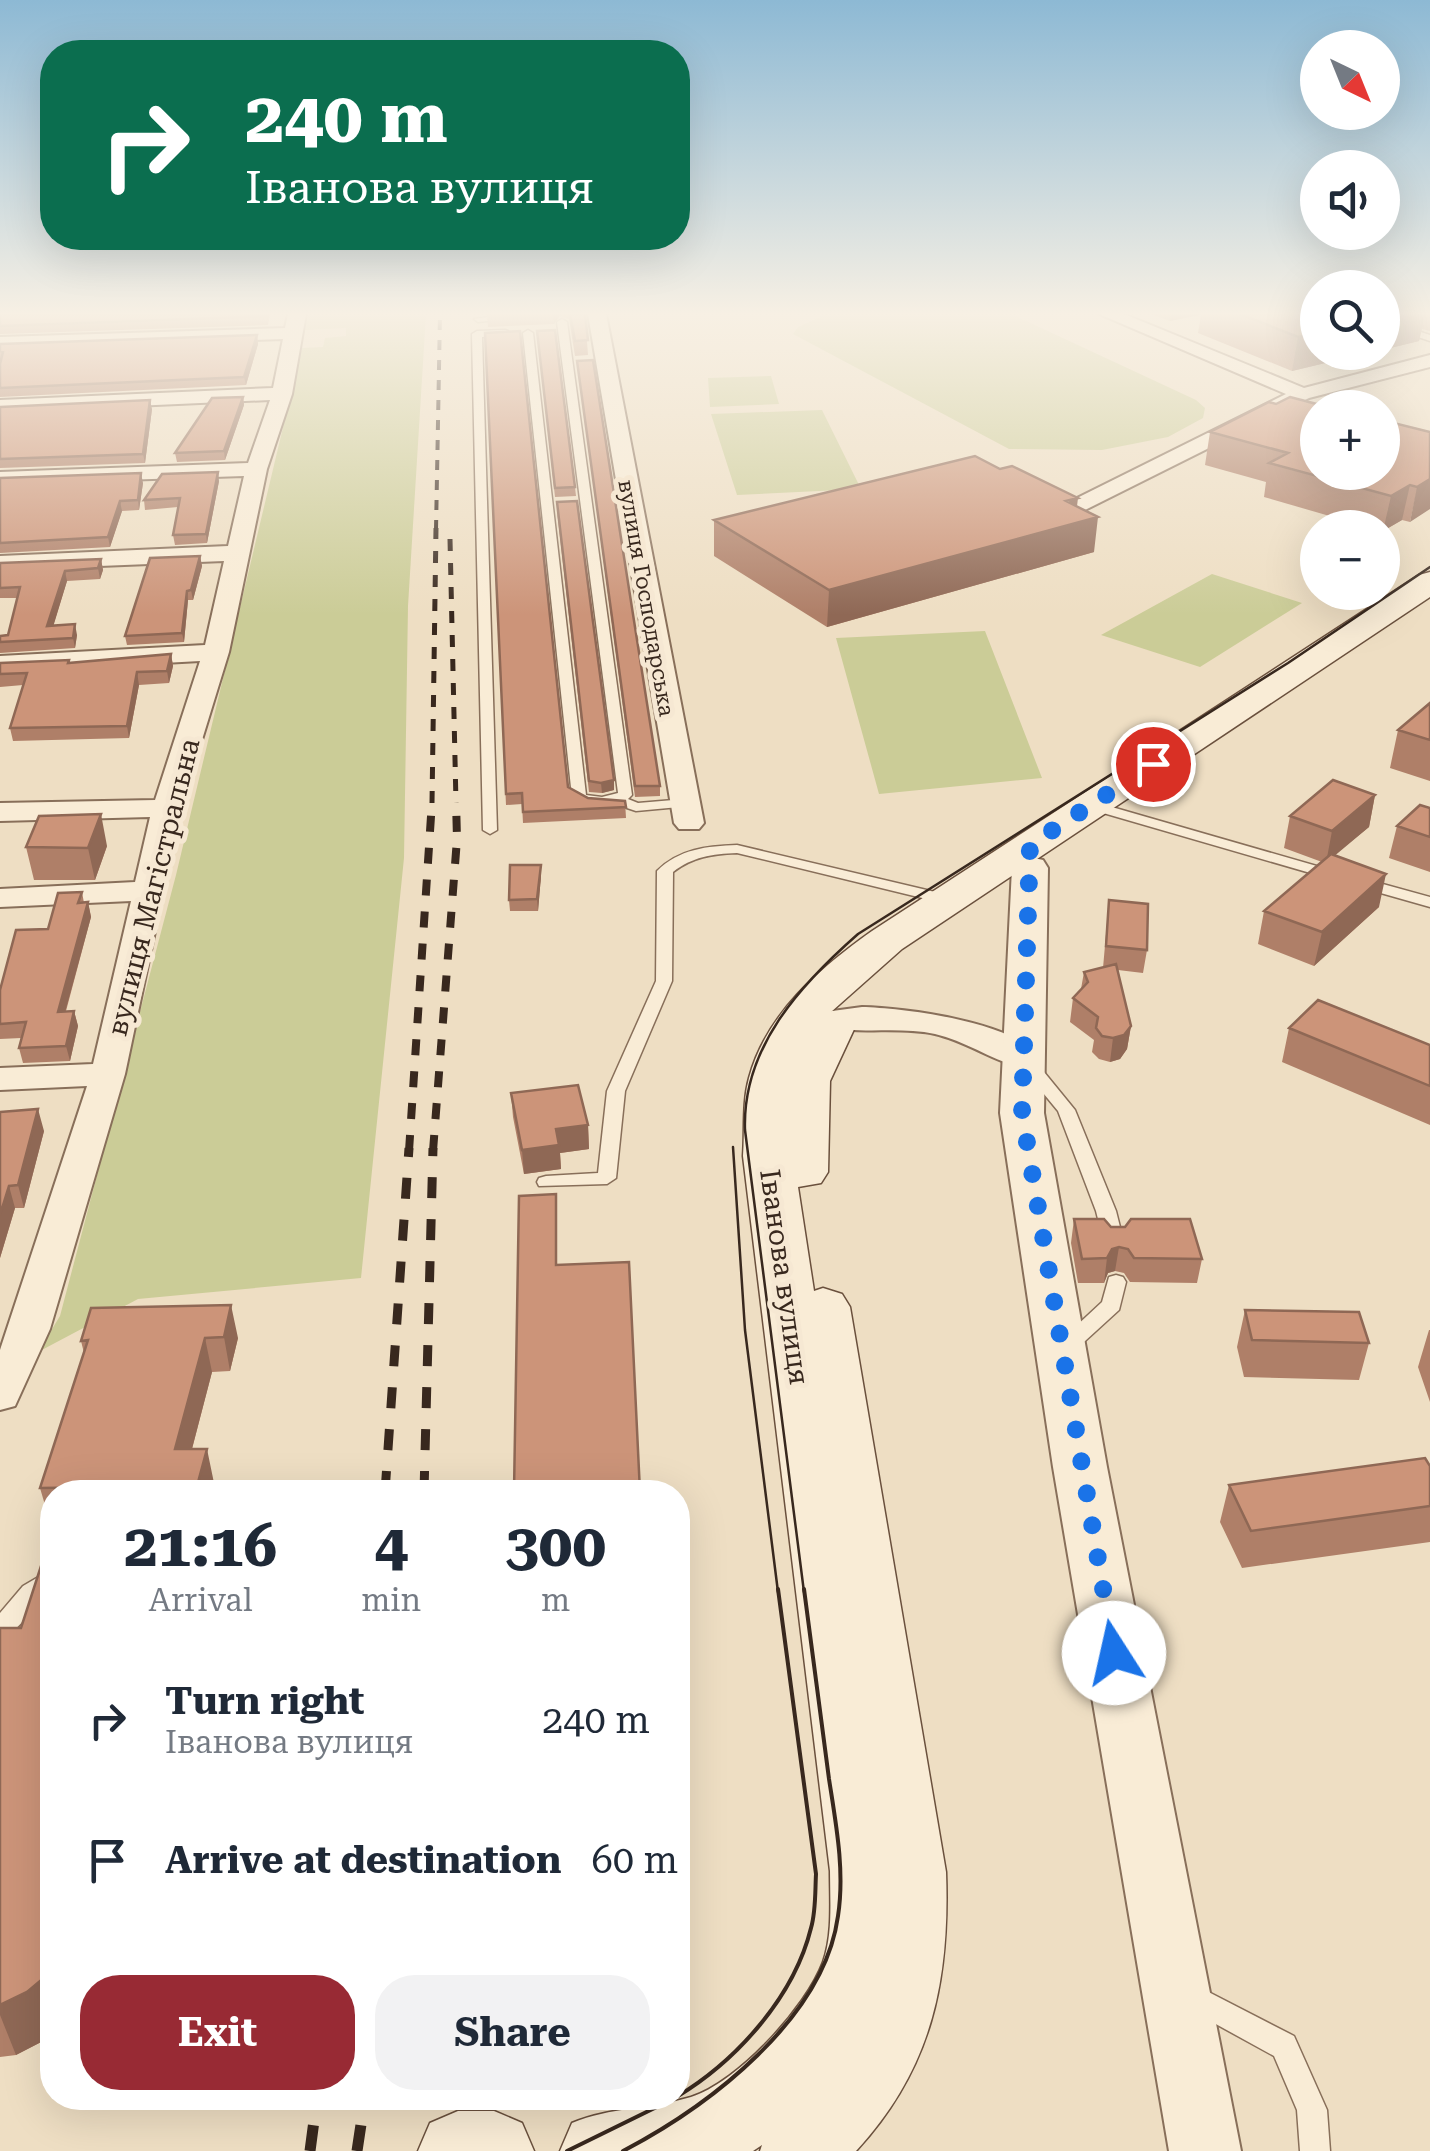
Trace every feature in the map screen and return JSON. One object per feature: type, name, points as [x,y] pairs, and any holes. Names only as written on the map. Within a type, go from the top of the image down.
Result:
[{"type":"main road","name":"Іванова вулиця","points":[[800,2151],[842,2112],[880,2060],[905,1995],[912,1926],[910,1872],[801,1155],[806,1081],[837,1019],[872,978],[909,948],[1030,857],[1430,582]]},
{"type":"main road","name":"Іванова вулиця","points":[[1102,808],[1430,598]]},
{"type":"main road","name":"Іванова вулиця","points":[[600,2151],[628,2149],[718,2128],[793,2072],[819,2039],[859,1968],[866,1917],[866,1870],[768,1156],[773,1077],[806,1013],[845,971],[947,899],[1030,857]]},
{"type":"main road","points":[[458,2151],[494,2151]]},
{"type":"street","name":"вулиця Магістральна","points":[[0,1396],[15,1330],[108,1074],[167,808],[216,652],[256,469],[275,414]]},
{"type":"street","name":"вулиця Господарська","points":[[613,414],[687,813]]},
{"type":"street","points":[[1081,505],[1261,414]]},
{"type":"street","points":[[0,478],[256,469]]},
{"type":"street","points":[[0,564],[238,552]]},
{"type":"street","points":[[0,664],[216,652]]},
{"type":"street","points":[[0,812],[167,808]]},
{"type":"street","points":[[1030,857],[1022,1113],[1080,1467],[1205,2151]]},
{"type":"street","points":[[0,898],[151,892]]},
{"type":"street","points":[[837,1019],[914,1018],[958,1027],[1023,1058]]},
{"type":"street","points":[[0,1079],[108,1074]]},
{"type":"lane","points":[[479,414],[490,830]]},
{"type":"lane","points":[[537,414],[579,798],[590,802],[618,800],[687,813]]},
{"type":"lane","points":[[575,414],[625,794],[618,800]]},
{"type":"lane","points":[[547,504],[586,503]]},
{"type":"lane","points":[[1102,808],[1430,902]]},
{"type":"lane","points":[[546,1182],[607,1178],[616,1090],[664,981],[665,870],[681,857],[708,850],[736,849],[947,899]]},
{"type":"lane","points":[[1023,1058],[1066,1110],[1106,1211],[1114,1243]]},
{"type":"lane","points":[[1062,1351],[1112,1304],[1116,1282]]},
{"type":"lane","points":[[0,1630],[40,1587]]},
{"type":"lane","points":[[1176,1988],[1284,2046],[1312,2110],[1314,2151]]},
{"type":"green space","points":[[286,414],[420,414],[408,606],[404,858],[361,1278],[138,1299],[38,1352],[60,1316],[176,875]]},
{"type":"green space","points":[[711,414],[824,414],[861,489],[737,495]]},
{"type":"green space","points":[[944,414],[1204,414],[1168,437],[1102,450],[1009,449]]},
{"type":"green space","points":[[1212,574],[1300,602],[1200,667],[1101,635]]},
{"type":"green space","points":[[985,631],[1042,778],[879,794],[836,638]]},
{"type":"building","points":[[0,414],[148,414],[143,454],[0,459]]},
{"type":"building","points":[[201,414],[237,414],[224,451],[175,453]]},
{"type":"building","points":[[489,414],[529,414],[568,787],[588,798],[625,801],[626,807],[523,812],[522,793],[506,794]]},
{"type":"building","points":[[547,414],[566,414],[575,487],[555,488]]},
{"type":"building","points":[[584,414],[602,414],[660,786],[635,786]]},
{"type":"building","points":[[1245,414],[1300,414],[1300,471],[1269,463],[1288,453],[1210,432]]},
{"type":"building","points":[[1400,424],[1430,432],[1430,479],[1391,496],[1369,490],[1400,490]]},
{"type":"building","points":[[975,456],[1000,469],[1012,466],[1078,498],[1066,501],[1098,517],[829,590],[714,520]]},
{"type":"building","points":[[218,472],[206,534],[173,535],[180,498],[144,500],[162,474]]},
{"type":"building","points":[[141,473],[138,500],[120,501],[108,537],[0,543],[0,478]]},
{"type":"building","points":[[577,501],[614,780],[601,783],[589,781],[557,502]]},
{"type":"building","points":[[200,556],[191,590],[187,591],[182,633],[125,636],[150,558]]},
{"type":"building","points":[[101,559],[98,568],[65,571],[47,626],[75,624],[73,638],[0,642],[0,636],[8,635],[20,587],[0,588],[0,563]]},
{"type":"building","points":[[171,654],[167,671],[137,672],[127,726],[10,728],[27,673],[0,674],[0,663],[69,660],[68,663]]},
{"type":"building","points":[[1430,703],[1430,740],[1398,730]]},
{"type":"building","points":[[1333,780],[1375,795],[1332,831],[1290,816]]},
{"type":"building","points":[[1420,805],[1430,808],[1430,837],[1397,826]]},
{"type":"building","points":[[101,814],[88,848],[26,847],[39,816]]},
{"type":"building","points":[[1331,854],[1386,874],[1322,932],[1264,911]]},
{"type":"building","points":[[510,865],[541,865],[537,899],[509,900]]},
{"type":"building","points":[[82,892],[78,903],[88,902],[58,1012],[74,1011],[66,1046],[19,1048],[26,1022],[0,1024],[0,990],[16,930],[48,929],[58,893]]},
{"type":"building","points":[[1109,900],[1148,904],[1147,950],[1106,946]]},
{"type":"building","points":[[1116,964],[1131,1026],[1124,1035],[1113,1038],[1102,1036],[1096,1028],[1098,1017],[1073,998],[1088,982],[1084,972]]},
{"type":"building","points":[[1318,1000],[1430,1045],[1430,1086],[1289,1028]]},
{"type":"building","points":[[578,1085],[588,1125],[556,1129],[559,1145],[522,1150],[511,1093]]},
{"type":"building","points":[[38,1109],[18,1185],[9,1186],[0,1215],[0,1112]]},
{"type":"building","points":[[556,1194],[556,1265],[629,1262],[639,1480],[514,1480],[519,1196]]},
{"type":"building","points":[[1074,1219],[1104,1219],[1111,1227],[1125,1227],[1131,1219],[1190,1219],[1202,1259],[1134,1258],[1128,1249],[1119,1247],[1112,1249],[1107,1258],[1082,1259]]},
{"type":"building","points":[[231,1305],[224,1337],[205,1338],[175,1449],[207,1449],[199,1480],[43,1480],[88,1340],[81,1341],[91,1308]]},
{"type":"building","points":[[1245,1310],[1359,1312],[1369,1343],[1252,1340]]},
{"type":"building","points":[[1425,1458],[1430,1466],[1430,1506],[1251,1531],[1229,1485]]},
{"type":"building","points":[[40,1569],[40,1981],[0,2005],[0,1628],[21,1628]]},
{"type":"tram line","points":[[804,1592],[745,1130],[753,1072],[779,1020],[815,975],[858,934],[1288,663],[1430,567]]},
{"type":"tram line","points":[[733,1147],[745,1330],[778,1592]]},
{"type":"tram line","points":[[690,2088],[742,2045],[777,2002],[803,1954],[813,1922],[816,1874],[778,1589]]},
{"type":"tram line","points":[[623,2151],[691,2110],[758,2055],[811,1990],[828,1954],[838,1916],[840,1865],[804,1589]]},
{"type":"tram line","points":[[567,2151],[651,2110]]},
{"type":"railway","points":[[436,530],[438,414]]},
{"type":"railway","points":[[432,803],[436,528]]},
{"type":"railway","points":[[450,539],[456,803]]},
{"type":"railway","points":[[409,1151],[432,801]]},
{"type":"railway","points":[[433,1151],[457,839],[456,801]]},
{"type":"railway","points":[[386,1480],[409,1148]]},
{"type":"railway","points":[[424,1480],[433,1148]]},
{"type":"railway","points":[[310,2151],[315,2110]]},
{"type":"railway","points":[[357,2151],[363,2110]]},
{"type":"route","points":[[1114,1653],[1022,1113],[1030,845],[1153,764]]}]
